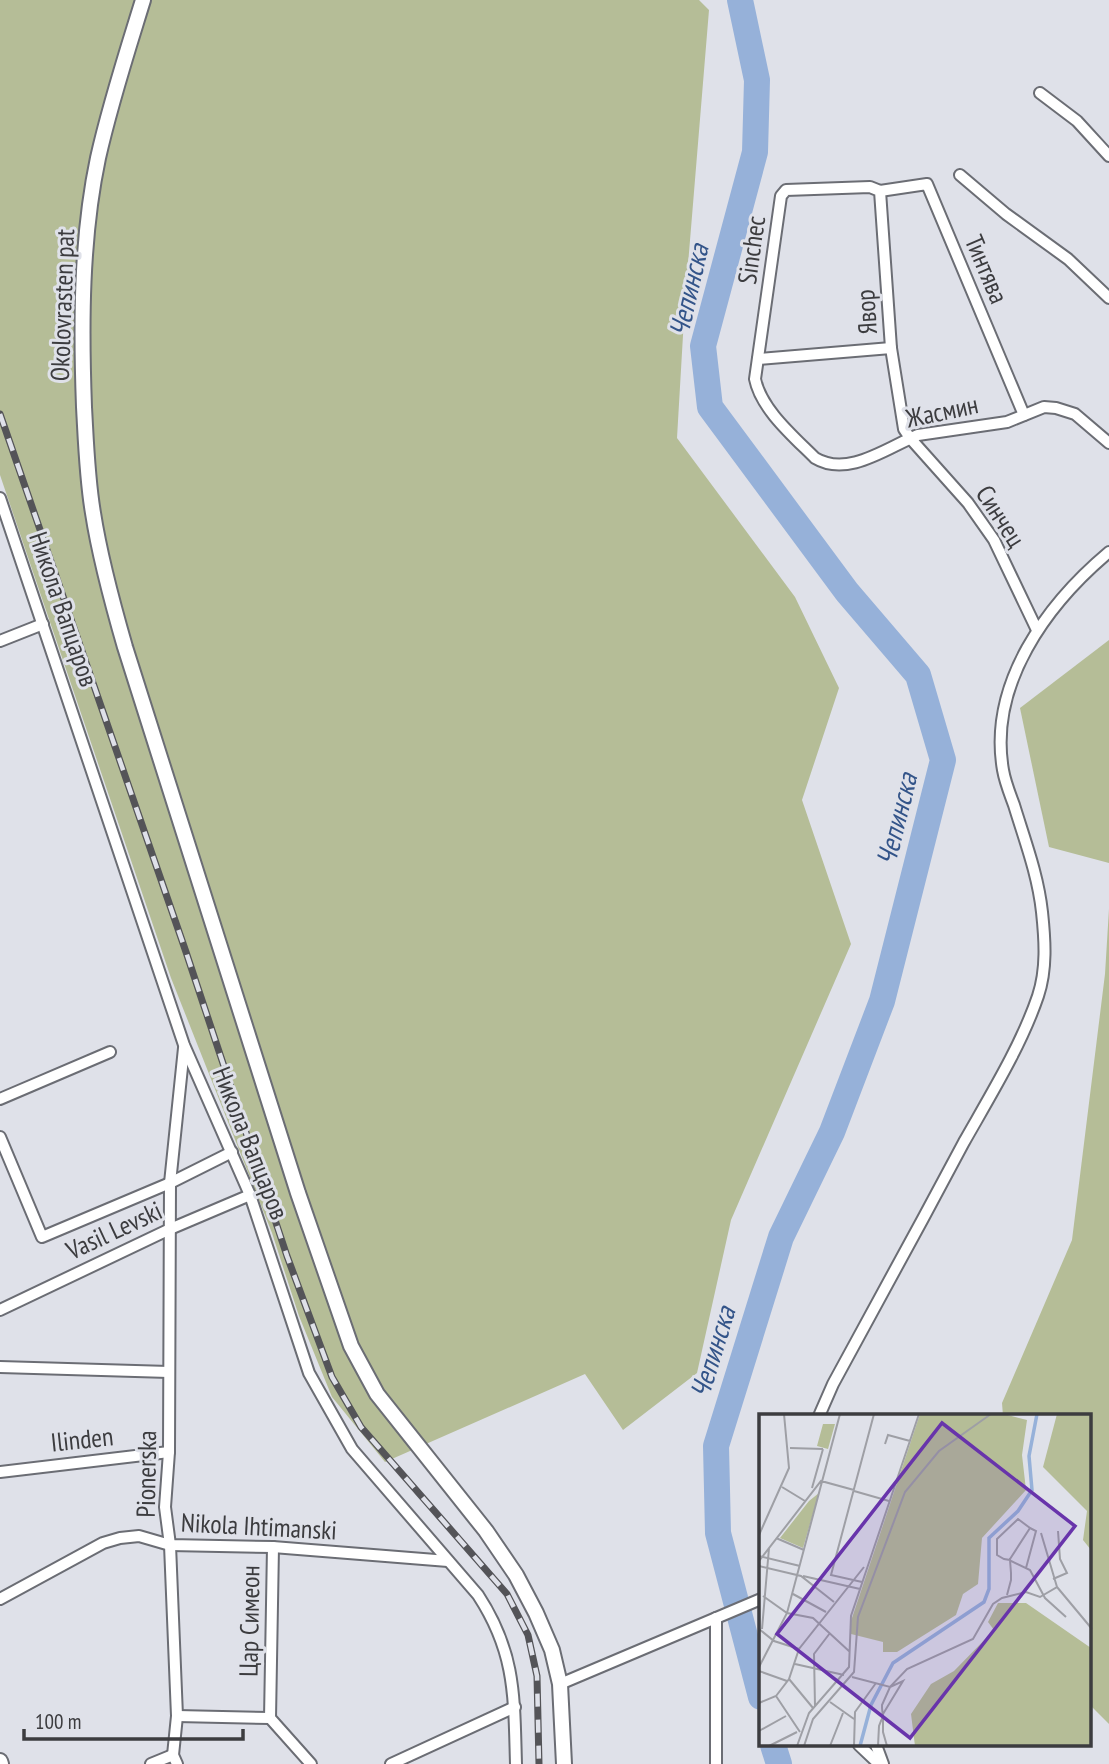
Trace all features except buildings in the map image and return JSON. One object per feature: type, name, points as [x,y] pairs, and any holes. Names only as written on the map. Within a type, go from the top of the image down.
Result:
[{"type":"street","name":"Okolovrasten pat","points":[[116,615],[105,576],[93,511],[86,445],[84,298],[88,227],[98,161],[115,91],[143,0]]},
{"type":"street","points":[[1041,93],[1077,121],[1109,156]]},
{"type":"street","points":[[960,175],[1006,214],[1068,259],[1109,298]]},
{"type":"street","name":"Тинтява","points":[[875,189],[927,184],[1024,415]]},
{"type":"street","name":"Sinchec","points":[[758,359],[781,196],[786,190],[794,188],[875,189]]},
{"type":"street","name":"Явор","points":[[875,189],[891,348],[901,419],[910,438]]},
{"type":"street","points":[[758,359],[891,348]]},
{"type":"street","name":"Жасмин","points":[[758,359],[755,379],[758,393],[814,458],[824,464],[839,464],[872,457],[910,438],[937,431],[1007,422],[1044,407],[1075,414],[1109,443]]},
{"type":"street","name":"Синчец","points":[[910,438],[968,503],[994,540],[1037,630]]},
{"type":"street","name":"Никола Вапцаров","points":[[0,498],[184,1045],[250,1195],[309,1373],[352,1449],[478,1595],[500,1633],[515,1707],[516,1764]]},
{"type":"street","points":[[820,1414],[839,1372],[984,1105],[1039,995],[1045,962],[1039,887],[1003,771],[999,736],[1006,702],[1020,664],[1037,630],[1088,569],[1109,552]]},
{"type":"street","name":"Никола Вапцаров","points":[[116,615],[298,1193],[351,1346],[377,1394],[486,1531],[516,1575],[536,1613],[552,1650],[560,1684],[564,1764]]},
{"type":"street","points":[[0,641],[43,624]]},
{"type":"street","name":"Pionerska","points":[[175,1759],[177,1716],[170,1545],[165,1507],[169,1452],[170,1183],[184,1045]]},
{"type":"street","points":[[0,1099],[110,1052]]},
{"type":"street","points":[[0,1137],[42,1237],[170,1183],[232,1152]]},
{"type":"street","name":"Vasil Levski","points":[[0,1310],[170,1229],[250,1195]]},
{"type":"street","points":[[0,1367],[169,1371]]},
{"type":"street","name":"Ilinden","points":[[0,1472],[169,1452]]},
{"type":"street","name":"Nikola Ihtimanski","points":[[0,1600],[103,1544],[120,1538],[139,1536],[170,1545],[273,1547],[448,1561]]},
{"type":"street","name":"Цар Симеон","points":[[270,1718],[273,1547]]},
{"type":"street","points":[[560,1684],[759,1600]]},
{"type":"street","points":[[716,1764],[718,1617]]},
{"type":"street","points":[[391,1764],[515,1707]]},
{"type":"street","points":[[177,1716],[270,1718],[311,1764]]},
{"type":"street","points":[[860,1746],[881,1764]]},
{"type":"street","points":[[876,1746],[881,1764]]},
{"type":"street","points":[[151,1764],[175,1759]]},
{"type":"green space","points":[[0,0],[699,0],[709,10],[685,301],[677,438],[795,597],[839,688],[802,800],[851,944],[731,1220],[697,1373],[623,1430],[585,1374],[385,1462],[332,1397],[299,1316],[272,1233],[171,978],[0,475]]},
{"type":"green space","points":[[1109,640],[1109,863],[1049,847],[1020,708]]},
{"type":"green space","points":[[1109,909],[1109,1724],[1092,1707],[1092,1414],[1003,1414],[1002,1403],[1072,1240],[1105,974]]},
{"type":"waterway","name":"Чепинска","points":[[740,0],[757,80],[755,152],[703,346],[710,407],[847,592],[918,675],[943,760],[882,1001],[832,1132],[781,1237],[716,1446],[718,1533],[759,1689]]},
{"type":"waterway","name":"Чепинска","points":[[773,1746],[779,1764]]},
{"type":"railway","points":[[0,414],[186,952],[287,1256],[332,1377],[361,1427],[507,1594],[528,1635],[537,1676],[539,1764]]}]
